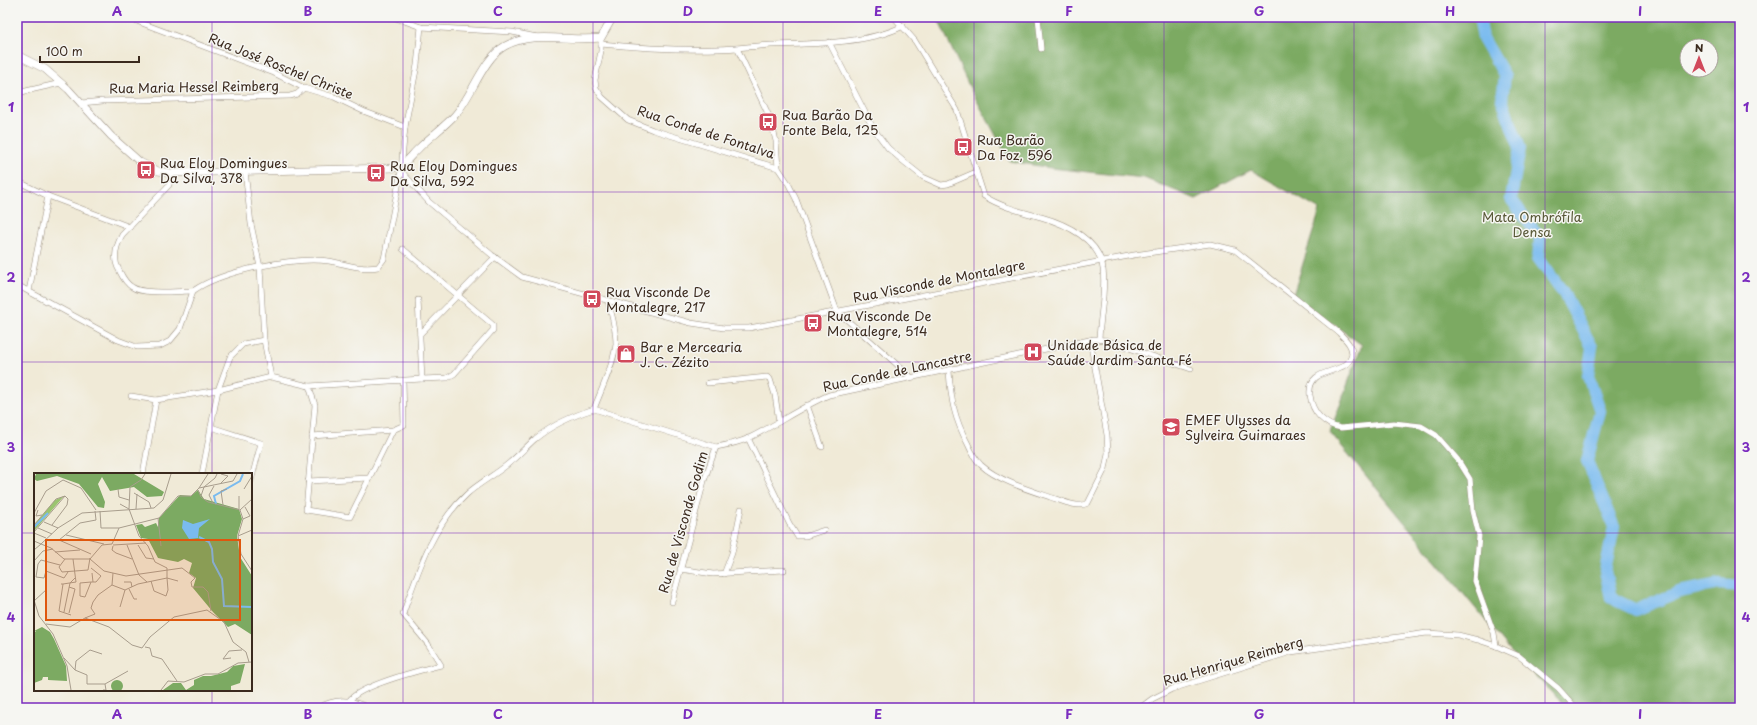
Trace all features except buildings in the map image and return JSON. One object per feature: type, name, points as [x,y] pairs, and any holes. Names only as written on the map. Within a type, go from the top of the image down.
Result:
[{"type":"main road","name":"Rua Conde de Fontalva","points":[[601,41],[613,17]]},
{"type":"main road","points":[[17,55],[45,68],[81,103],[111,136],[140,162],[158,171],[172,173],[401,169],[419,147],[455,114],[467,99],[487,66],[499,50],[513,43],[537,37],[601,41]]},
{"type":"street","name":"Rua José Roschel Christe","points":[[126,17],[274,73],[304,88],[334,97],[363,111],[405,127]]},
{"type":"street","points":[[393,17],[421,27],[512,32],[537,37]]},
{"type":"street","points":[[894,17],[903,26],[922,52],[957,110],[984,196],[995,202],[1071,228],[1090,244],[1098,254],[1102,262],[1104,276],[1099,339]]},
{"type":"street","points":[[1038,17],[1041,49]]},
{"type":"street","points":[[601,41],[642,48],[737,48],[829,42],[882,33],[903,26]]},
{"type":"street","points":[[172,173],[170,185],[122,235],[117,244],[115,254],[116,265],[126,282],[133,288],[142,291],[193,291],[212,281],[260,267],[288,261],[329,261],[361,268],[378,267],[384,259],[401,169],[405,127],[417,65],[421,27]]},
{"type":"street","name":"Rua Conde de Fontalva","points":[[601,41],[600,63],[596,76],[596,88],[602,97],[628,120],[653,130],[778,168]]},
{"type":"street","points":[[829,42],[860,106],[880,139],[899,158],[923,177],[935,183],[945,185],[976,172]]},
{"type":"street","points":[[737,48],[770,118],[776,140],[778,168],[796,199],[837,312],[911,377]]},
{"type":"street","points":[[17,92],[61,83]]},
{"type":"street","name":"Rua Maria Hessel Reimberg","points":[[81,103],[103,101],[290,96],[297,94],[304,88]]},
{"type":"street","name":"Rua Visconde de Montalegre","points":[[401,169],[429,202],[495,258],[522,277],[691,323],[735,329],[749,328],[1200,245],[1210,244],[1228,247],[1244,256],[1338,332],[1348,343],[1351,349],[1351,358],[1339,368],[1325,372],[1314,380],[1310,389],[1311,403],[1319,416],[1326,423],[1336,427],[1347,428],[1394,423],[1421,426],[1436,435],[1458,460],[1470,479],[1474,518],[1479,536],[1475,581],[1494,633],[1496,646]]},
{"type":"street","points":[[244,171],[251,224],[260,267],[264,340],[271,377]]},
{"type":"street","points":[[17,181],[48,196],[130,227]]},
{"type":"street","points":[[29,291],[48,196]]},
{"type":"street","points":[[131,396],[156,400],[218,390],[271,377],[309,386],[447,378],[454,374],[493,330],[493,325],[403,249]]},
{"type":"street","points":[[420,334],[495,258]]},
{"type":"street","points":[[17,285],[118,340],[137,347],[160,346],[170,341],[180,329],[193,291]]},
{"type":"street","points":[[418,300],[422,379]]},
{"type":"street","points":[[349,701],[352,696],[371,687],[441,665],[428,644],[403,614],[430,542],[454,508],[476,487],[507,465],[534,440],[555,425],[570,416],[594,408],[616,345],[615,326],[608,301]]},
{"type":"street","name":"Rua Conde de Lancastre","points":[[594,408],[716,447],[734,444],[748,438],[829,395],[911,377],[949,371],[1090,340],[1099,339],[1191,369]]},
{"type":"street","points":[[202,473],[218,390],[230,357],[243,344],[264,340]]},
{"type":"street","points":[[949,371],[955,416],[971,450],[981,465],[994,474],[1021,486],[1071,503],[1084,505],[1088,503],[1100,480],[1108,453],[1107,435],[1090,340]]},
{"type":"street","points":[[708,383],[770,379],[775,394],[779,422]]},
{"type":"street","points":[[312,436],[348,432],[393,430],[404,425],[403,380]]},
{"type":"street","points":[[309,386],[315,405],[306,510],[350,517],[393,430]]},
{"type":"street","points":[[143,473],[156,400]]},
{"type":"street","points":[[807,406],[822,447]]},
{"type":"street","points":[[211,427],[260,442],[252,477]]},
{"type":"street","points":[[748,438],[789,523],[797,536],[806,536],[824,530]]},
{"type":"street","name":"Rua de Visconde Godim","points":[[672,602],[704,481],[716,447]]},
{"type":"street","points":[[308,482],[369,478]]},
{"type":"street","points":[[724,574],[732,554],[741,508]]},
{"type":"street","points":[[680,569],[697,573],[724,574],[784,570]]},
{"type":"street","name":"Rua Henrique Reimberg","points":[[1140,708],[1152,698],[1172,689],[1279,656],[1304,650],[1428,633],[1458,635],[1496,646],[1518,656],[1529,663],[1558,688],[1576,708]]},
{"type":"street","points":[[318,708],[329,702],[349,701],[368,708]]},
{"type":"green space","name":"Mata Ombrófila Densa","points":[[937,17],[1740,17],[1740,708],[1567,708],[1509,649],[1330,432],[1362,345],[1293,295],[1320,210],[1251,170],[1196,199],[1144,178],[1051,168],[1010,161],[970,88]]},
{"type":"waterway","points":[[1479,17],[1483,38],[1505,76],[1502,100],[1520,148],[1511,199],[1540,238],[1538,258],[1563,292],[1592,347],[1588,376],[1600,411],[1587,461],[1614,527],[1605,571],[1611,598],[1636,610],[1679,592],[1719,584],[1740,586]]},
{"type":"place","name":"Rua Barão Da Fonte Bela, 125","points":[[768,122]]},
{"type":"place","name":"Rua Barão Da Foz, 596","points":[[963,147]]},
{"type":"place","name":"Rua Eloy Domingues Da Silva, 378","points":[[146,170]]},
{"type":"place","name":"Rua Eloy Domingues Da Silva, 592","points":[[376,173]]},
{"type":"place","name":"Rua Visconde De Montalegre, 217","points":[[592,299]]},
{"type":"place","name":"Rua Visconde De Montalegre, 514","points":[[813,323]]},
{"type":"place","name":"Unidade Básica de Saúde Jardim Santa Fé","points":[[1033,352]]},
{"type":"place","name":"Bar e Mercearia J. C. Zézito","points":[[626,354]]},
{"type":"place","name":"EMEF Ulysses da Sylveira Guimaraes","points":[[1171,427]]}]
